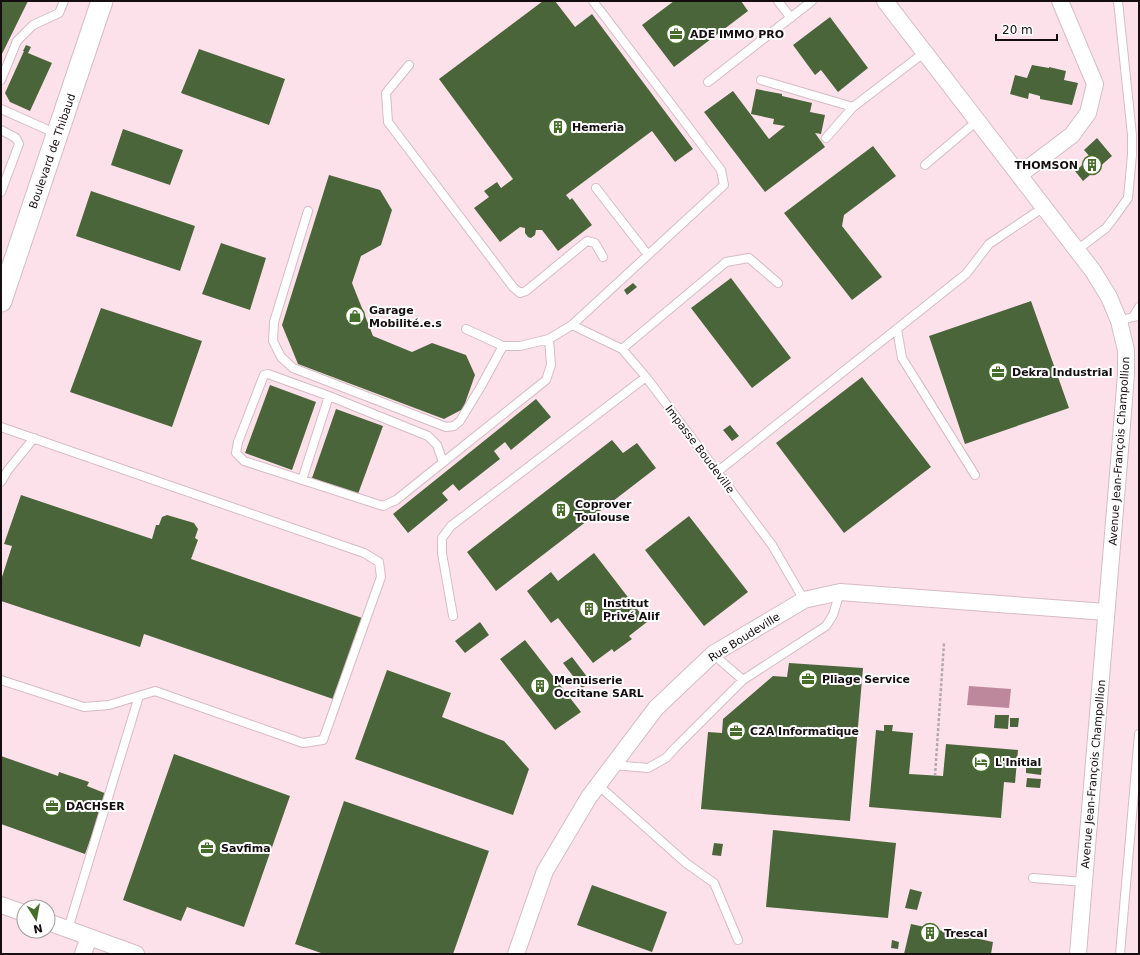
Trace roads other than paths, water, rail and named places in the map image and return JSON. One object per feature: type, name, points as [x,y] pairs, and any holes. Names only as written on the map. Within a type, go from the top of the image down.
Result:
[{"type":"street","name":"Boulevard de Thibaud","points":[[3,288],[102,1]]},
{"type":"street","name":"Avenue Jean-François Champollion","points":[[885,1],[1093,271],[1109,297],[1130,318],[1126,350],[1126,367],[1078,954]]},
{"type":"street","points":[[1019,176],[1072,135],[1088,113],[1095,84],[1060,1]]},
{"type":"street","name":"Rue Boudeville","points":[[516,954],[545,871],[588,798],[656,708],[713,654],[804,600],[840,592],[1106,612]]},
{"type":"street","points":[[1,905],[16,910]]},
{"type":"street","points":[[56,925],[136,954]]},
{"type":"street","points":[[83,954],[89,936]]},
{"type":"lane","points":[[1,80],[17,41],[33,25],[59,13],[64,1]]},
{"type":"lane","points":[[466,329],[503,346],[520,346],[549,339],[572,325],[724,186],[721,170],[593,1]]},
{"type":"lane","points":[[778,1],[791,18]]},
{"type":"lane","points":[[708,82],[812,1]]},
{"type":"lane","points":[[1077,250],[1106,228],[1128,198],[1132,155],[1132,135],[1118,1]]},
{"type":"lane","points":[[826,138],[853,107],[925,52]]},
{"type":"lane","points":[[409,65],[386,93],[388,122],[513,287],[520,293],[526,290],[588,241],[595,243],[603,257]]},
{"type":"lane","points":[[761,80],[853,107]]},
{"type":"lane","points":[[1,109],[57,134]]},
{"type":"lane","points":[[925,165],[978,121]]},
{"type":"lane","points":[[1,130],[16,138],[18,144],[1,192]]},
{"type":"lane","points":[[596,188],[648,255]]},
{"type":"lane","points":[[717,472],[966,274],[989,244],[1044,207]]},
{"type":"lane","points":[[308,211],[274,322],[274,341],[281,357],[293,368],[446,427],[454,426],[460,421],[503,346]]},
{"type":"lane","points":[[622,349],[726,262],[749,258],[778,282]]},
{"type":"lane","points":[[1130,318],[1139,307]]},
{"type":"lane","name":"Impasse Boudeville","points":[[572,325],[622,349],[646,378],[772,545],[804,600]]},
{"type":"lane","points":[[897,329],[902,358],[975,475]]},
{"type":"lane","points":[[443,462],[437,445],[428,436],[329,396],[268,374],[264,375],[238,442],[236,453],[244,461],[383,506],[396,500],[546,380],[551,365],[549,339]]},
{"type":"lane","points":[[453,616],[442,553],[442,538],[451,526],[646,378]]},
{"type":"lane","points":[[302,480],[329,396]]},
{"type":"lane","points":[[1,427],[364,553],[379,562],[381,577],[323,740],[303,743],[156,691],[109,705],[84,707],[1,680]]},
{"type":"lane","points":[[1,482],[8,470],[34,438]]},
{"type":"lane","points":[[613,765],[648,768],[666,758],[743,680],[826,626],[833,615],[840,592]]},
{"type":"lane","points":[[713,654],[743,680]]},
{"type":"lane","points":[[68,929],[139,696]]},
{"type":"lane","points":[[1120,954],[1139,734]]},
{"type":"lane","points":[[598,785],[686,863],[714,883],[738,940]]},
{"type":"lane","points":[[1034,878],[1084,882]]},
{"type":"place","name":"ADE IMMO PRO","points":[[676,34]]},
{"type":"place","name":"Hemeria","points":[[558,127]]},
{"type":"place","name":"THOMSON","points":[[1092,165]]},
{"type":"place","name":"Garage Mobilité.e.s","points":[[355,316]]},
{"type":"place","name":"Dekra Industrial","points":[[998,372]]},
{"type":"place","name":"Coprover Toulouse","points":[[561,510]]},
{"type":"place","name":"Institut Privé Alif","points":[[589,609]]},
{"type":"place","name":"Pliage Service","points":[[808,679]]},
{"type":"place","name":"Menuiserie Occitane SARL","points":[[540,686]]},
{"type":"place","name":"C2A Informatique","points":[[736,731]]},
{"type":"place","name":"L'Initial","points":[[981,762]]},
{"type":"place","name":"DACHSER","points":[[52,806]]},
{"type":"place","name":"Savfima","points":[[207,848]]},
{"type":"place","name":"Trescal","points":[[930,933]]}]
